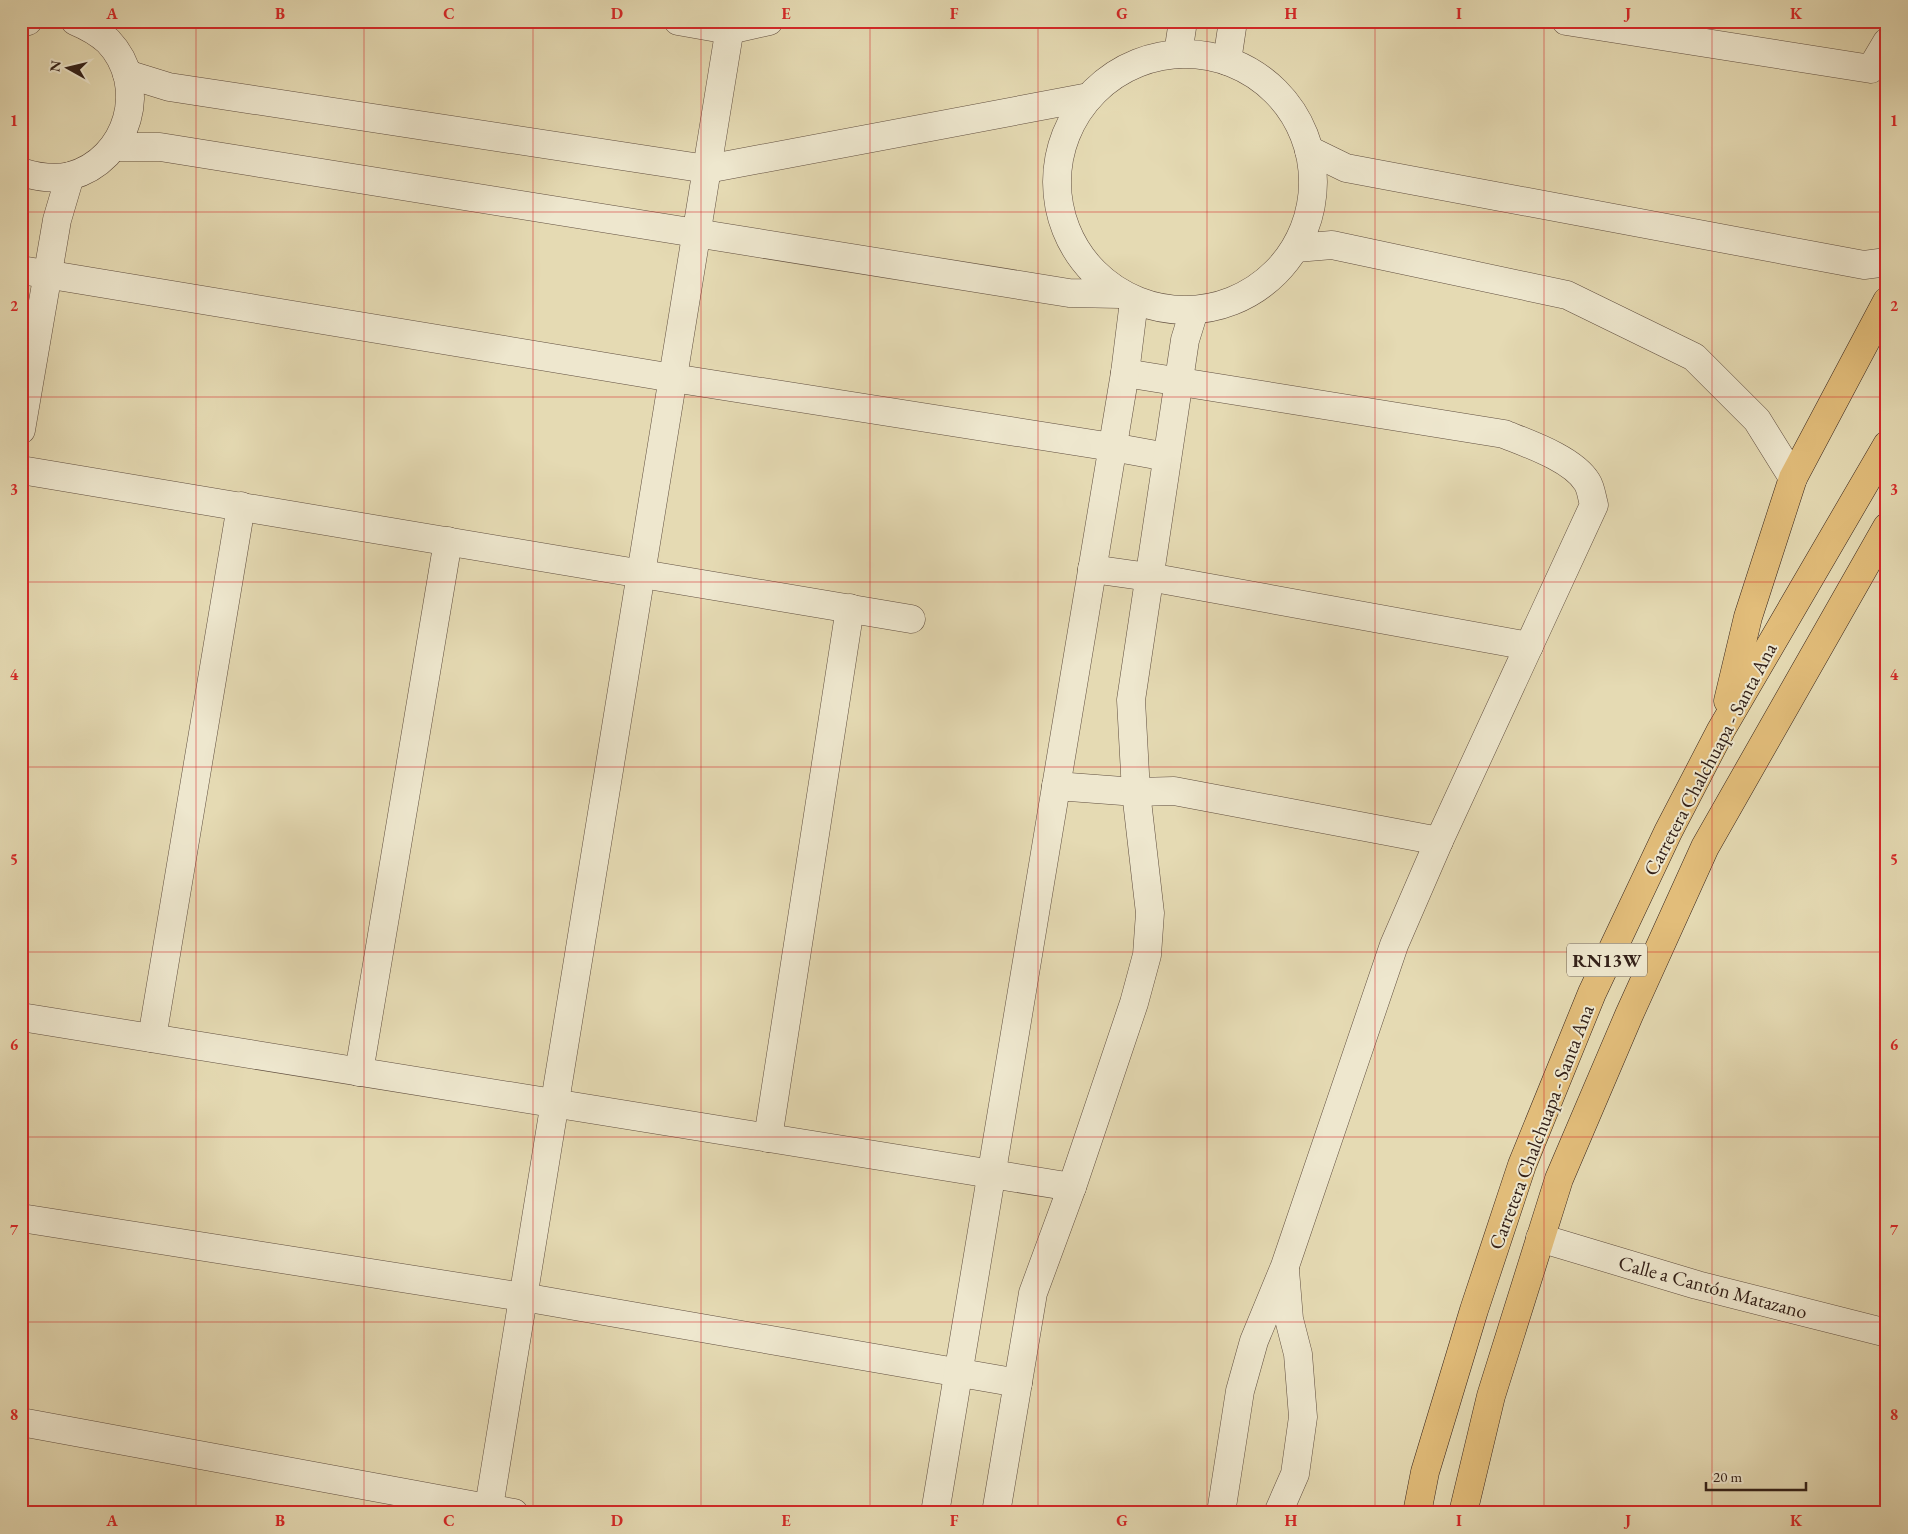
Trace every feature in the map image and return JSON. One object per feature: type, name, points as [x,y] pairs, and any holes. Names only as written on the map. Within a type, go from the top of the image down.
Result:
[{"type":"highway","points":[[1721,730],[1748,617],[1793,478],[1887,301]]},
{"type":"highway","name":"Carretera Chalchuapa - Santa Ana","points":[[1416,1513],[1425,1472],[1474,1310],[1522,1165],[1592,993],[1668,832],[1721,730],[1887,445]]},
{"type":"highway","name":"Carretera Chalchuapa - Santa Ana","points":[[1463,1513],[1491,1396],[1559,1179],[1628,1015],[1705,847],[1887,527]]},
{"type":"street","points":[[21,24],[28,21]]},
{"type":"street","points":[[678,21],[730,25],[769,21]]},
{"type":"street","points":[[1178,54],[1182,21]]},
{"type":"street","points":[[1227,61],[1233,21]]},
{"type":"street","points":[[1566,21],[1669,29],[1871,68],[1887,42]]},
{"type":"street","points":[[21,172],[37,177],[54,178],[70,176],[101,160],[114,147],[124,131],[131,93],[127,74],[119,56],[107,41],[87,24]]},
{"type":"street","points":[[21,1422],[497,1511],[523,1297],[730,25]]},
{"type":"street","points":[[1178,54],[1203,55],[1227,61],[1250,71],[1270,86],[1287,105],[1300,126],[1309,150],[1313,175],[1312,200],[1306,225],[1296,248],[1281,268],[1263,285],[1242,298],[1219,306],[1194,311],[1154,308],[1127,298],[1100,279],[1082,260],[1069,238],[1061,215],[1057,190],[1058,165],[1064,140],[1074,117],[1089,97],[1108,80],[1129,66],[1153,58],[1178,54]]},
{"type":"street","points":[[127,74],[169,87],[707,169],[755,162],[1089,97]]},
{"type":"street","points":[[114,147],[160,147],[1069,293],[1127,298]]},
{"type":"street","points":[[1309,150],[1346,168],[1864,265],[1887,262]]},
{"type":"street","points":[[21,430],[57,220],[70,176]]},
{"type":"street","points":[[1296,248],[1332,245],[1567,295],[1694,357],[1757,420],[1793,478]]},
{"type":"street","points":[[21,270],[673,378],[1112,447],[1167,458]]},
{"type":"street","points":[[936,1513],[1125,373],[1127,298]]},
{"type":"street","points":[[996,1513],[1033,1293],[1072,1187],[1134,1003],[1147,955],[1150,914],[1136,792],[1130,700],[1184,340],[1194,311]]},
{"type":"street","points":[[1125,373],[1504,434],[1540,448],[1571,466],[1587,483],[1594,505],[1439,841],[1394,945],[1285,1266],[1254,1341],[1240,1391],[1221,1513]]},
{"type":"street","points":[[21,470],[911,619]]},
{"type":"street","points":[[152,1038],[241,506]]},
{"type":"street","points":[[359,1072],[448,541]]},
{"type":"street","points":[[1092,569],[1149,577],[1529,646]]},
{"type":"street","points":[[768,1138],[850,608]]},
{"type":"street","points":[[1056,786],[1136,792],[1174,791],[1439,841]]},
{"type":"street","points":[[21,1017],[1072,1187]]},
{"type":"street","points":[[21,1218],[523,1297],[1018,1383]]},
{"type":"street","name":"Calle a Cantón Matazano","points":[[1540,1238],[1697,1285],[1887,1333]]},
{"type":"street","points":[[1278,1513],[1295,1474],[1303,1417],[1298,1354],[1289,1319],[1285,1266]]}]
